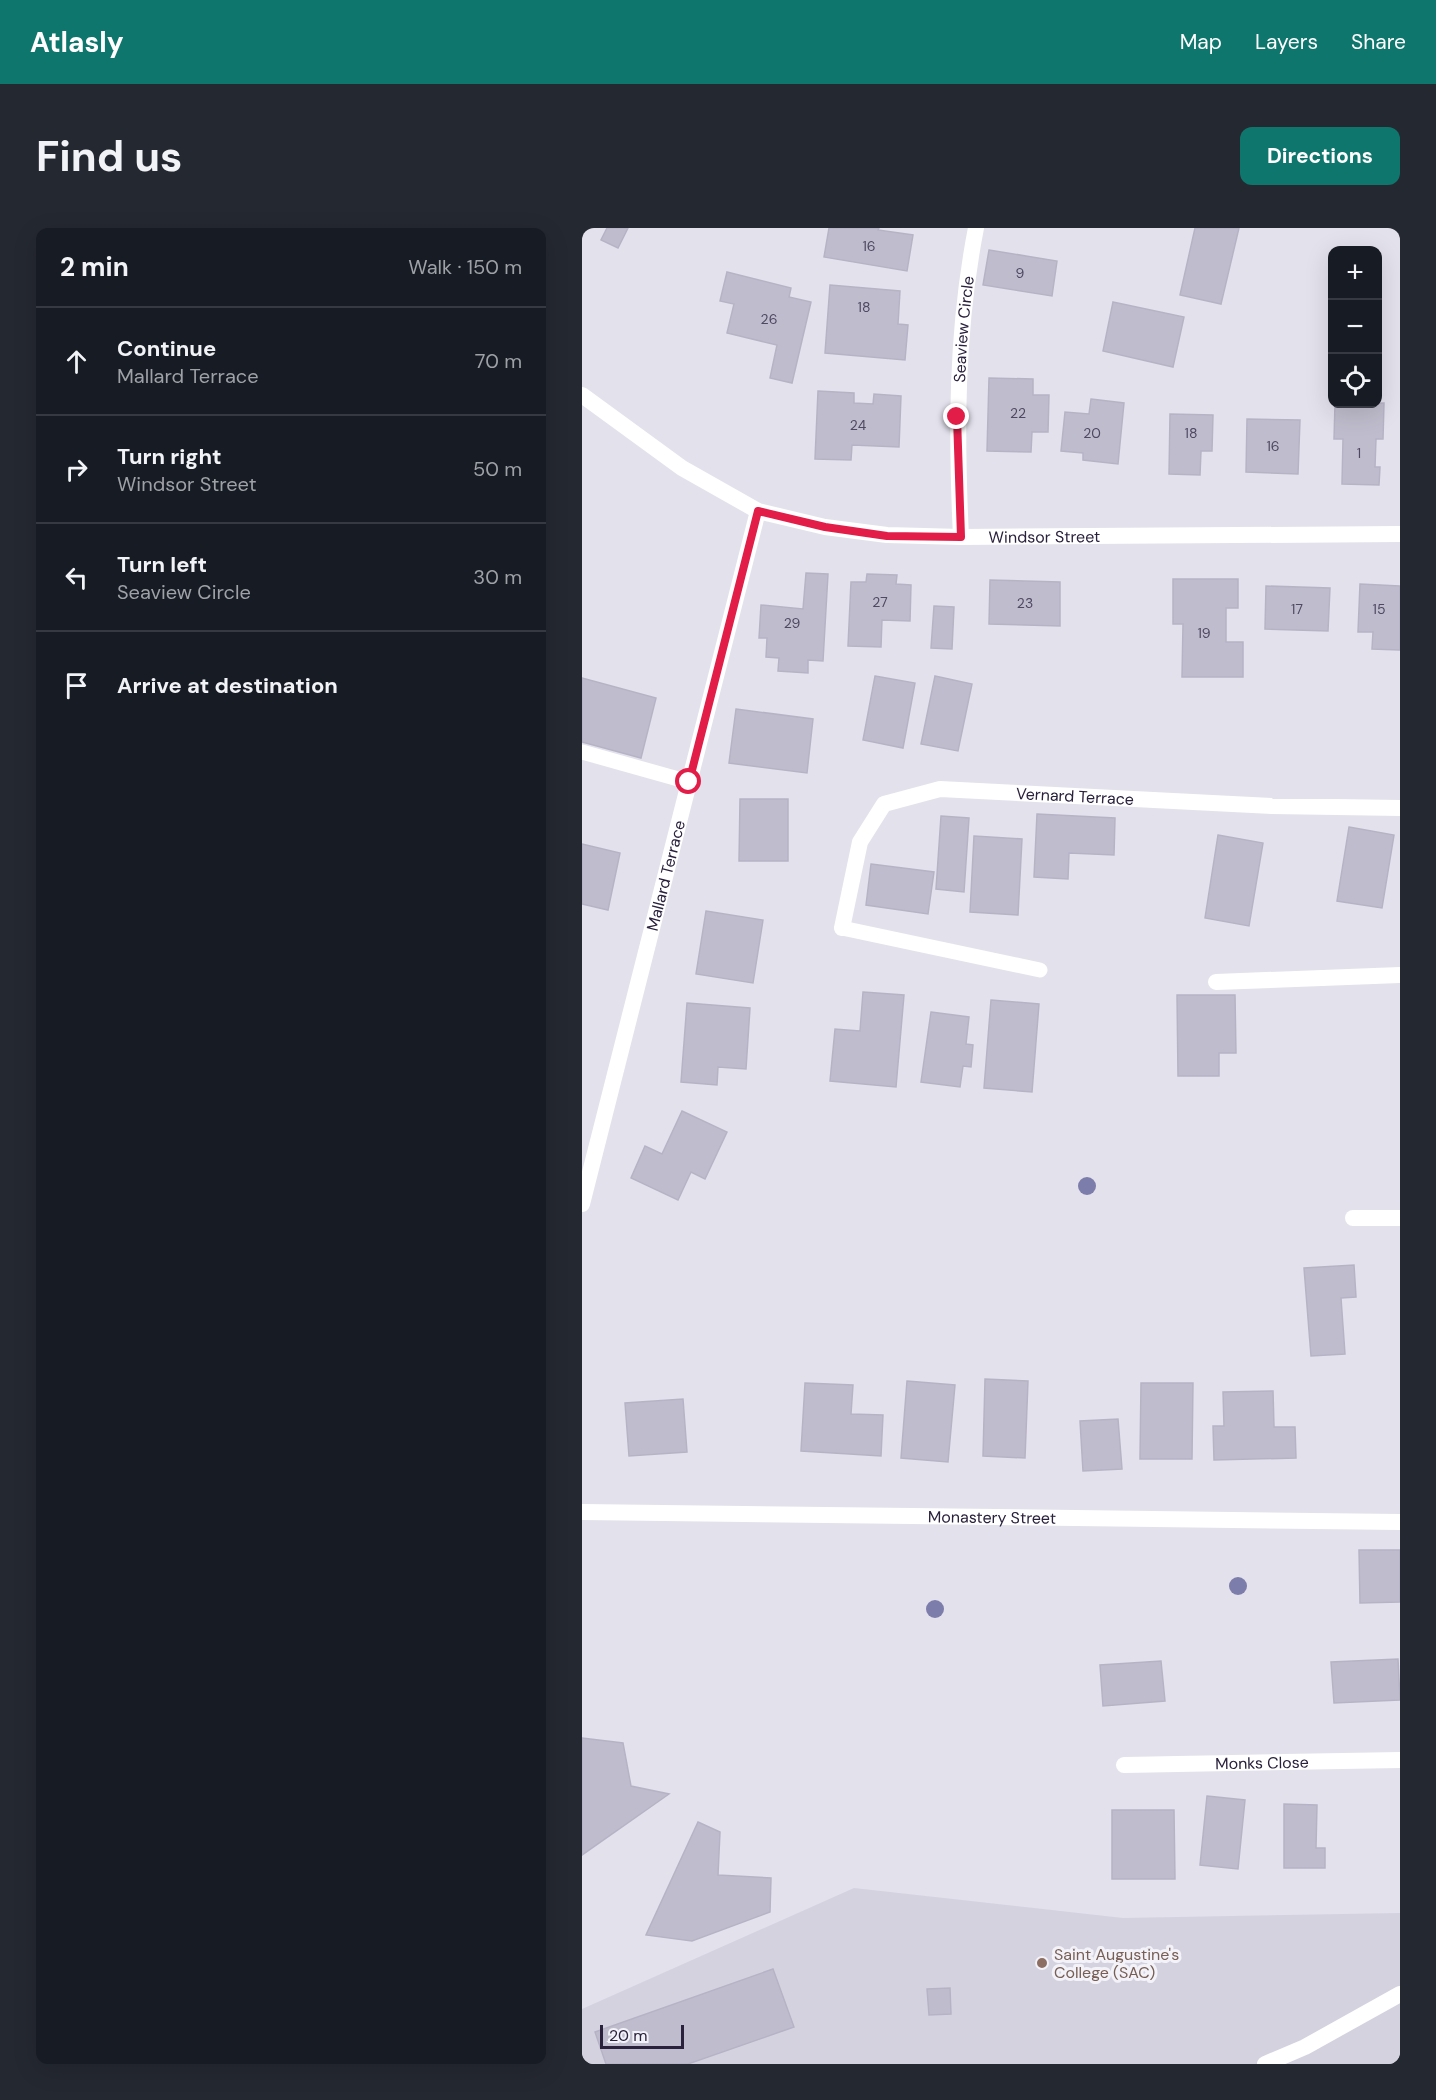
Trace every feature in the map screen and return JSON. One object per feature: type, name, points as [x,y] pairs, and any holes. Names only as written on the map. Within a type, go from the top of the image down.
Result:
[{"type":"street","name":"Seaview Circle","points":[[961,537],[957,417],[960,351],[968,268],[976,228]]},
{"type":"street","name":"Windsor Street","points":[[582,395],[682,468],[758,511],[825,527],[887,536],[961,537],[1400,534]]},
{"type":"street","name":"Mallard Terrace","points":[[582,1204],[758,511]]},
{"type":"street","name":"Vernard Terrace","points":[[842,928],[860,842],[884,804],[940,789],[1272,806],[1400,807]]},
{"type":"street","points":[[1216,982],[1400,975]]},
{"type":"street","points":[[1353,1218],[1400,1218]]},
{"type":"street","name":"Monastery Street","points":[[582,1512],[1400,1522]]},
{"type":"street","name":"Monks Close","points":[[1124,1765],[1400,1760]]},
{"type":"street","points":[[1265,2064],[1305,2047],[1400,1994]]},
{"type":"lane","points":[[582,752],[689,782]]},
{"type":"lane","points":[[842,928],[1040,970]]},
{"type":"shaded area","name":"Saint Augustine's College (SAC)","points":[[854,1888],[1123,1918],[1400,1913],[1400,2064],[582,2064],[582,2009]]},
{"type":"building","points":[[607,228],[628,228],[618,248],[601,240]]},
{"type":"building","points":[[829,228],[879,228],[878,230],[913,235],[907,271],[824,257]]},
{"type":"building","points":[[1195,228],[1239,228],[1221,304],[1180,295]]},
{"type":"building","points":[[989,250],[1057,261],[1052,296],[983,285]]},
{"type":"building","points":[[727,272],[791,288],[789,297],[811,302],[792,383],[770,378],[777,345],[727,333],[734,304],[720,301]]},
{"type":"building","points":[[830,285],[900,291],[898,324],[908,325],[905,360],[825,353]]},
{"type":"building","points":[[1113,302],[1184,317],[1173,367],[1103,351]]},
{"type":"building","points":[[989,378],[1033,379],[1033,395],[1049,395],[1048,432],[1032,432],[1031,452],[987,451]]},
{"type":"building","points":[[818,391],[854,393],[854,403],[873,404],[874,394],[901,396],[899,447],[852,445],[851,460],[815,459]]},
{"type":"building","points":[[1091,399],[1124,403],[1118,464],[1083,460],[1083,453],[1061,451],[1065,412],[1089,414]]},
{"type":"building","points":[[1382,403],[1384,403],[1383,439],[1376,439],[1375,467],[1380,467],[1379,485],[1342,484],[1343,439],[1334,439],[1335,408],[1382,408]]},
{"type":"building","points":[[1170,414],[1213,415],[1212,451],[1201,451],[1200,475],[1169,474]]},
{"type":"building","points":[[1247,419],[1300,420],[1298,474],[1246,472]]},
{"type":"building","points":[[806,573],[828,574],[823,661],[808,660],[808,673],[778,671],[779,658],[766,657],[767,638],[759,638],[761,605],[803,609]]},
{"type":"building","points":[[867,574],[897,575],[896,584],[911,585],[910,621],[882,620],[881,647],[848,646],[851,582],[866,582]]},
{"type":"building","points":[[1173,579],[1238,579],[1238,608],[1226,608],[1226,642],[1243,642],[1243,677],[1182,677],[1183,624],[1173,624]]},
{"type":"building","points":[[990,580],[1060,582],[1060,626],[989,624]]},
{"type":"building","points":[[1360,584],[1400,586],[1400,650],[1372,649],[1373,632],[1358,632]]},
{"type":"building","points":[[1266,586],[1330,588],[1328,631],[1265,629]]},
{"type":"building","points":[[934,606],[954,607],[952,649],[931,648]]},
{"type":"building","points":[[875,676],[915,683],[903,748],[863,740]]},
{"type":"building","points":[[935,676],[972,684],[958,751],[921,744]]},
{"type":"building","points":[[582,678],[656,698],[641,758],[582,742]]},
{"type":"building","points":[[736,709],[813,719],[807,773],[729,763]]},
{"type":"building","points":[[740,799],[788,799],[788,861],[739,861]]},
{"type":"building","points":[[1037,814],[1115,818],[1114,855],[1069,853],[1068,879],[1034,877]]},
{"type":"building","points":[[941,816],[969,818],[964,892],[936,889]]},
{"type":"building","points":[[1349,827],[1394,835],[1382,908],[1337,901]]},
{"type":"building","points":[[1218,835],[1263,843],[1249,926],[1205,918]]},
{"type":"building","points":[[974,836],[1022,839],[1018,915],[970,912]]},
{"type":"building","points":[[582,844],[620,853],[608,910],[582,904]]},
{"type":"building","points":[[871,864],[934,872],[928,914],[866,905]]},
{"type":"building","points":[[706,911],[763,920],[753,983],[696,974]]},
{"type":"building","points":[[863,992],[904,995],[896,1087],[830,1081],[835,1029],[860,1031]]},
{"type":"building","points":[[1177,995],[1235,995],[1236,1053],[1219,1053],[1219,1076],[1178,1076]]},
{"type":"building","points":[[991,1000],[1039,1004],[1032,1092],[984,1088]]},
{"type":"building","points":[[687,1003],[750,1008],[746,1069],[718,1067],[717,1085],[681,1082]]},
{"type":"building","points":[[931,1012],[969,1017],[966,1044],[973,1045],[971,1067],[963,1066],[960,1087],[921,1082]]},
{"type":"building","points":[[682,1111],[727,1132],[705,1179],[691,1172],[678,1200],[631,1178],[645,1146],[662,1154]]},
{"type":"building","points":[[1354,1265],[1356,1297],[1341,1298],[1345,1354],[1311,1356],[1304,1268]]},
{"type":"building","points":[[985,1379],[1028,1381],[1025,1458],[983,1456]]},
{"type":"building","points":[[907,1381],[955,1385],[948,1462],[901,1458]]},
{"type":"building","points":[[805,1383],[853,1385],[851,1414],[883,1415],[881,1456],[801,1451]]},
{"type":"building","points":[[1141,1383],[1193,1383],[1192,1459],[1140,1459]]},
{"type":"building","points":[[1273,1391],[1274,1427],[1295,1427],[1296,1458],[1214,1460],[1213,1426],[1224,1426],[1223,1392]]},
{"type":"building","points":[[683,1399],[687,1452],[629,1456],[625,1403]]},
{"type":"building","points":[[1118,1419],[1122,1469],[1083,1471],[1080,1421]]},
{"type":"building","points":[[1359,1550],[1400,1550],[1400,1602],[1360,1603]]},
{"type":"building","points":[[1398,1659],[1400,1700],[1334,1703],[1331,1662]]},
{"type":"building","points":[[1161,1661],[1165,1701],[1103,1706],[1100,1665]]},
{"type":"building","points":[[582,1738],[623,1743],[631,1786],[669,1794],[582,1855]]},
{"type":"building","points":[[1207,1796],[1245,1800],[1238,1869],[1200,1865]]},
{"type":"building","points":[[1284,1804],[1317,1805],[1316,1848],[1325,1848],[1325,1868],[1284,1868]]},
{"type":"building","points":[[1112,1810],[1174,1810],[1175,1879],[1112,1879]]},
{"type":"building","points":[[698,1822],[720,1832],[718,1875],[771,1878],[770,1912],[692,1941],[646,1935]]},
{"type":"building","points":[[773,1969],[794,2027],[688,2064],[606,2064],[595,2032]]},
{"type":"building","points":[[950,1988],[951,2014],[929,2015],[927,1989]]},
{"type":"place","name":"Saint Augustine's College (SAC)","points":[[1042,1963]]},
{"type":"route","points":[[689,782],[758,511],[825,527],[887,536],[961,537],[957,417]]}]
